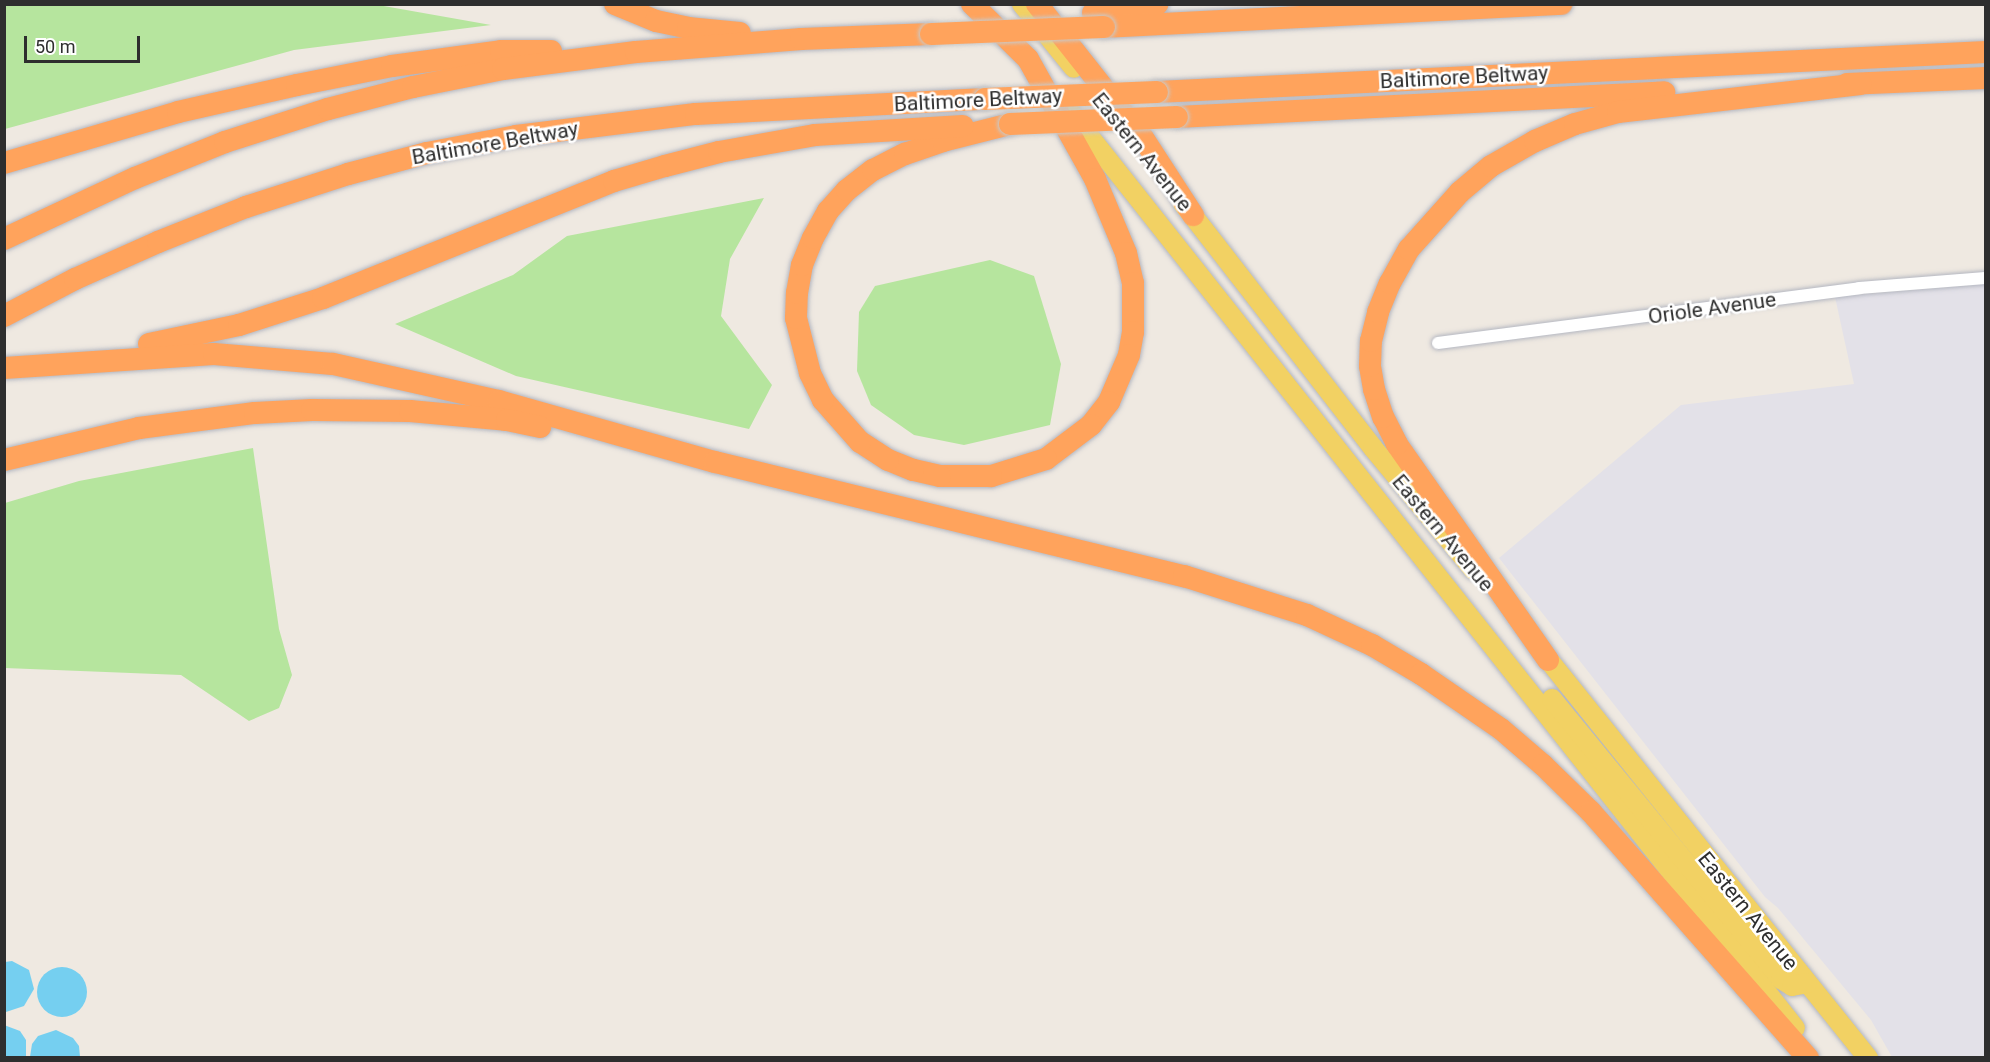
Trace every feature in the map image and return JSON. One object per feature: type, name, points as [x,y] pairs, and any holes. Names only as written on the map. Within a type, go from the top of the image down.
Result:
[{"type":"highway","points":[[615,4],[656,21],[688,28],[801,39]]},
{"type":"highway","points":[[972,4],[1028,59],[1095,179],[1126,252],[1133,283],[1135,310],[1129,355],[1109,402],[1091,425],[1046,459],[991,476],[940,476],[913,470],[888,460],[860,442],[823,399],[810,373],[796,318],[797,293],[802,265],[813,238],[828,212],[847,190],[873,170],[905,154],[933,144],[1010,124]]},
{"type":"highway","points":[[1037,4],[1143,138],[1193,215]]},
{"type":"highway","points":[[1099,20],[1157,4]]},
{"type":"highway","points":[[4,239],[135,178],[225,142],[328,109],[413,87],[504,69],[636,52],[1099,20],[1561,4]]},
{"type":"highway","points":[[4,163],[178,112],[392,66],[501,51],[636,52]]},
{"type":"highway","name":"Baltimore Beltway","points":[[4,316],[75,279],[158,242],[246,207],[348,174],[427,153],[516,136],[696,114],[1986,52]]},
{"type":"highway","points":[[4,363],[137,347],[204,334],[283,312],[367,282],[614,182],[719,152],[849,132],[1986,78]]},
{"type":"highway","points":[[1548,660],[1397,444],[1383,417],[1372,378],[1371,341],[1378,312],[1390,283],[1409,249],[1432,220],[1460,192],[1491,166],[1545,136],[1575,124],[1618,112],[1860,84]]},
{"type":"highway","points":[[4,368],[214,354],[314,362],[499,401],[715,462],[1228,588],[1307,615],[1372,645],[1458,698],[1543,765],[1591,812],[1808,1058]]},
{"type":"highway","points":[[4,460],[139,428],[255,413],[321,410],[410,411],[507,420],[715,462]]},
{"type":"main road","name":"Eastern Avenue","points":[[985,4],[1818,1058]]},
{"type":"main road","name":"Eastern Avenue","points":[[1022,4],[1193,215],[1373,448],[1548,660],[1868,1058]]},
{"type":"main road","points":[[1507,664],[1551,699],[1781,979],[1792,986],[1807,983]]},
{"type":"street","name":"Oriole Avenue","points":[[1438,343],[1859,288],[1986,278]]},
{"type":"shaded area","points":[[1985,284],[1985,1057],[1892,1057],[1871,1020],[1778,908],[1765,897],[1499,558],[1681,405],[1854,384],[1835,297]]},
{"type":"green space","points":[[5,5],[378,5],[491,25],[294,50],[5,129]]},
{"type":"green space","points":[[764,198],[730,259],[721,316],[772,385],[749,429],[516,376],[395,324],[513,275],[567,236]]},
{"type":"green space","points":[[990,260],[1034,276],[1061,364],[1050,425],[964,445],[914,435],[871,405],[857,371],[859,312],[875,286]]},
{"type":"green space","points":[[253,448],[279,629],[292,675],[279,708],[249,721],[181,675],[5,668],[5,503],[79,481]]},
{"type":"water","points":[[12,961],[29,970],[34,989],[24,1006],[6,1012],[5,962]]},
{"type":"water","points":[[62,967],[80,974],[87,992],[80,1010],[62,1017],[44,1010],[37,992],[44,974]]},
{"type":"water","points":[[4,1025],[20,1031],[26,1040],[26,1057],[5,1057]]},
{"type":"water","points":[[56,1030],[73,1038],[79,1046],[80,1057],[30,1057],[32,1044],[38,1036]]}]
